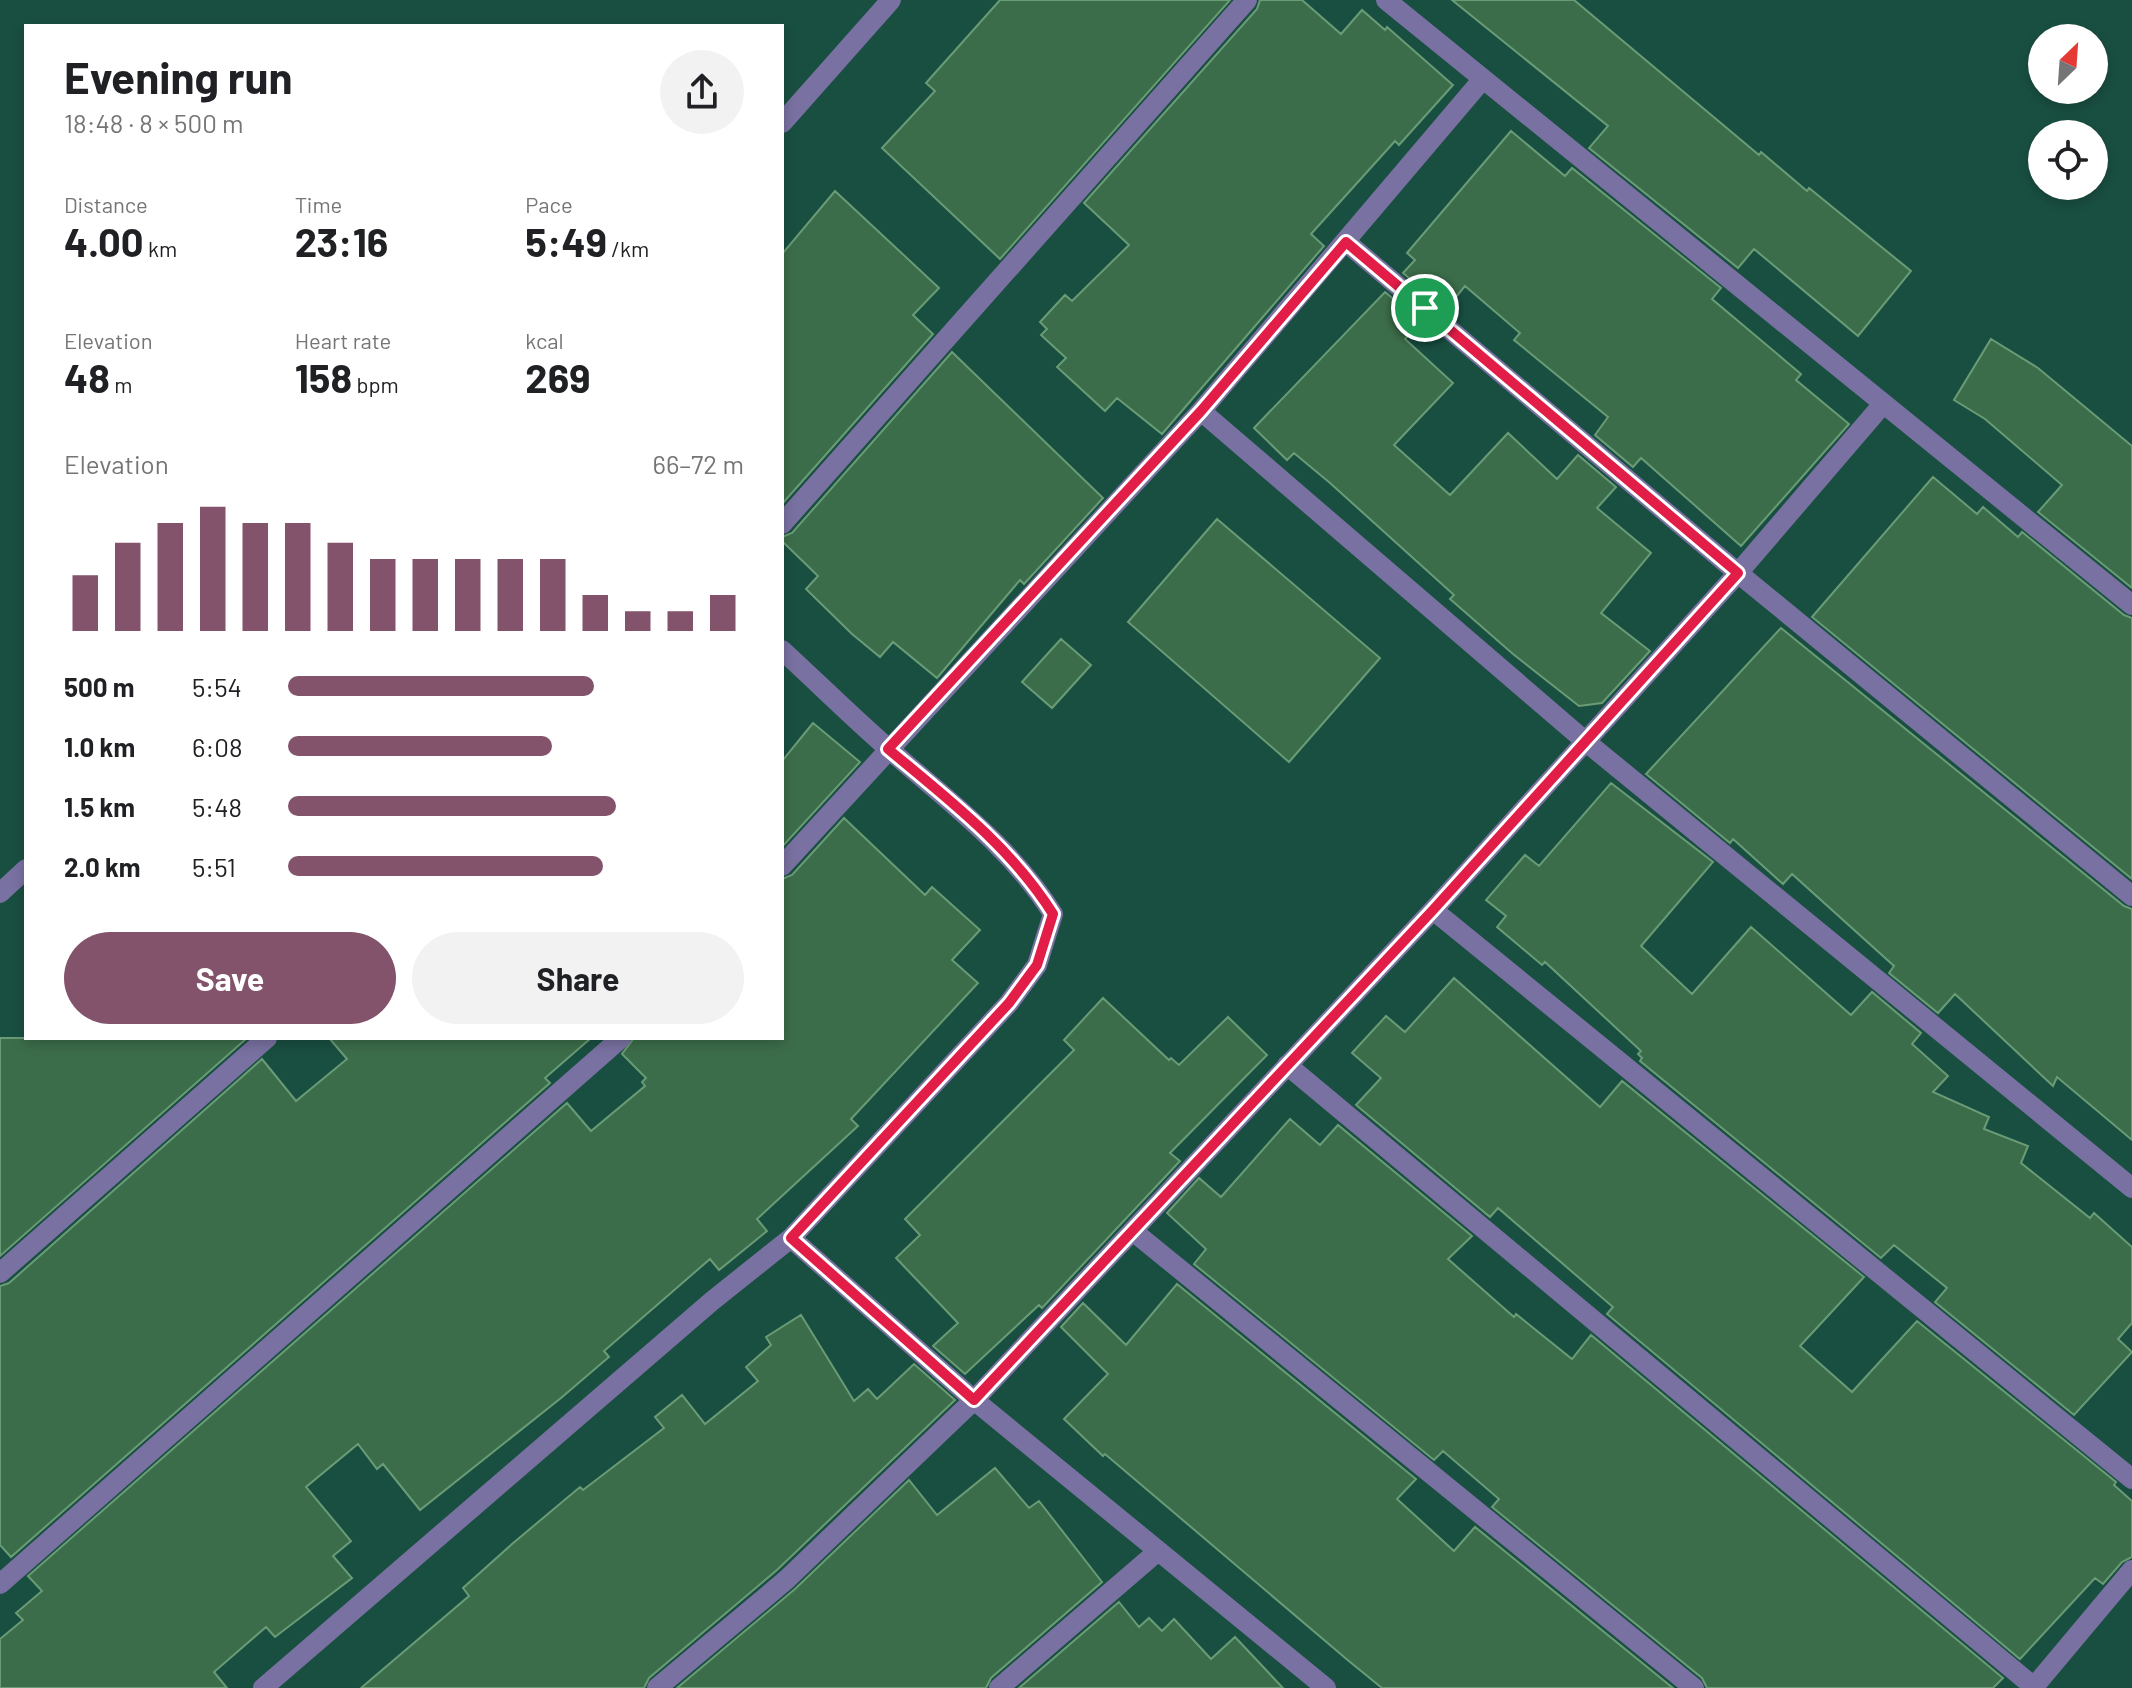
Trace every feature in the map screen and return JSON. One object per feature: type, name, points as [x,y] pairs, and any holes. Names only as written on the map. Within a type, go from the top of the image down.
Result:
[{"type":"street","points":[[784,121],[891,0]]},
{"type":"street","points":[[784,522],[1247,0]]},
{"type":"street","points":[[1386,0],[2132,605]]},
{"type":"street","points":[[784,864],[1201,411],[1482,80]]},
{"type":"street","points":[[1346,242],[1738,573],[2132,896]]},
{"type":"street","points":[[657,1688],[786,1580],[974,1400],[1433,910],[1738,573],[1883,404]]},
{"type":"street","points":[[1201,411],[1585,741],[2132,1188]]},
{"type":"street","points":[[263,1688],[712,1301],[791,1238],[1009,1003],[1037,965],[1053,914],[1034,884],[960,809],[888,749],[784,652]]},
{"type":"street","points":[[0,893],[24,871]]},
{"type":"street","points":[[1433,910],[2132,1479]]},
{"type":"street","points":[[0,1273],[265,1040]]},
{"type":"street","points":[[0,1584],[619,1040]]},
{"type":"street","points":[[1287,1065],[2034,1688],[2132,1570]]},
{"type":"street","points":[[1134,1232],[1694,1688]]},
{"type":"street","points":[[791,1238],[974,1400],[1326,1688]]},
{"type":"street","points":[[999,1688],[1157,1552]]},
{"type":"building","points":[[1000,0],[1230,0],[1000,259],[882,148],[935,91],[926,83]]},
{"type":"building","points":[[1260,0],[1302,0],[1341,34],[1362,10],[1385,30],[1387,27],[1453,85],[1399,145],[1395,141],[1311,234],[1324,246],[1162,434],[1117,398],[1105,411],[1057,367],[1066,358],[1041,335],[1047,329],[1040,322],[1065,295],[1072,301],[1129,245],[1084,203],[1257,9]]},
{"type":"building","points":[[1452,0],[1574,0],[1759,155],[1761,152],[1807,191],[1809,188],[1911,271],[1858,336],[1754,249],[1738,268],[1589,148],[1608,126]]},
{"type":"building","points":[[1511,131],[1565,176],[1572,168],[1721,288],[1712,299],[1801,374],[1796,380],[1849,424],[1741,546],[1641,458],[1633,467],[1595,435],[1608,417],[1514,340],[1520,333],[1465,286],[1456,297],[1450,291],[1439,303],[1403,273],[1415,260],[1407,253]]},
{"type":"building","points":[[835,191],[939,288],[913,315],[933,334],[784,502],[784,252]]},
{"type":"building","points":[[1385,292],[1421,322],[1405,339],[1453,383],[1394,445],[1450,495],[1508,433],[1557,479],[1578,455],[1616,487],[1597,508],[1651,553],[1601,613],[1650,651],[1602,703],[1579,706],[1513,654],[1450,599],[1454,595],[1330,483],[1294,453],[1287,460],[1254,428]]},
{"type":"building","points":[[1991,339],[2038,368],[2132,446],[2132,588],[2038,512],[2062,485],[1985,419],[1954,400]]},
{"type":"building","points":[[952,352],[1103,498],[1024,584],[1020,580],[937,678],[893,642],[880,657],[806,589],[818,576],[784,543],[784,536],[792,533]]},
{"type":"building","points":[[1933,477],[1977,514],[1983,507],[2018,537],[2022,532],[2124,615],[2132,618],[2132,879],[1812,617]]},
{"type":"building","points":[[1217,519],[1380,658],[1289,762],[1128,622]]},
{"type":"building","points":[[1781,628],[2124,906],[2132,909],[2132,1140],[2057,1077],[2053,1086],[1955,994],[1938,1013],[1889,973],[1894,966],[1792,874],[1783,884],[1733,839],[1730,843],[1646,774]]},
{"type":"building","points":[[1061,639],[1091,665],[1052,708],[1022,682]]},
{"type":"building","points":[[813,723],[860,762],[784,845],[784,759]]},
{"type":"building","points":[[1611,783],[1713,862],[1641,946],[1692,994],[1751,927],[1851,1015],[1872,992],[1921,1033],[1912,1044],[1948,1076],[1933,1092],[1989,1117],[1984,1129],[2028,1146],[2021,1163],[2090,1218],[2094,1213],[2132,1247],[2132,1323],[2118,1339],[2132,1352],[2074,1415],[1935,1302],[1947,1288],[1894,1245],[1881,1258],[1640,1061],[1642,1058],[1638,1054],[1641,1051],[1545,962],[1542,965],[1497,927],[1506,916],[1486,900],[1525,855],[1539,866]]},
{"type":"building","points":[[844,818],[925,895],[932,887],[980,930],[952,960],[978,983],[851,1119],[858,1126],[757,1219],[767,1231],[719,1270],[710,1259],[604,1351],[609,1357],[420,1510],[383,1464],[377,1469],[358,1444],[306,1487],[351,1541],[333,1556],[352,1578],[275,1637],[266,1627],[214,1672],[227,1688],[0,1688],[0,1639],[23,1620],[16,1613],[42,1591],[28,1576],[567,1103],[591,1131],[645,1086],[642,1082],[646,1078],[622,1054],[632,1040],[784,1040],[784,878],[792,875]]},
{"type":"building","points":[[1454,978],[1600,1107],[1622,1081],[1864,1277],[1800,1346],[1852,1392],[1917,1321],[2116,1482],[2114,1485],[2132,1501],[2132,1557],[2122,1562],[2103,1584],[2095,1578],[2020,1659],[1607,1314],[1613,1307],[1498,1208],[1490,1217],[1356,1105],[1381,1078],[1352,1053],[1386,1016],[1405,1032]]},
{"type":"building","points":[[1103,998],[1169,1060],[1171,1058],[1179,1065],[1228,1017],[1267,1055],[1170,1153],[1180,1161],[1042,1308],[1039,1305],[965,1374],[933,1346],[958,1323],[896,1258],[920,1235],[905,1219],[1074,1050],[1064,1040]]},
{"type":"building","points":[[0,1038],[245,1040],[0,1256]]},
{"type":"building","points":[[331,1040],[589,1040],[545,1078],[550,1083],[11,1557],[0,1545],[0,1286],[9,1283],[262,1059],[296,1101],[347,1059]]},
{"type":"building","points":[[1290,1119],[1320,1145],[1338,1125],[1472,1236],[1448,1259],[1514,1317],[1516,1314],[1572,1359],[1591,1335],[2003,1678],[1993,1688],[1707,1688],[1702,1678],[1492,1507],[1499,1499],[1443,1451],[1434,1460],[1194,1264],[1206,1249],[1167,1213],[1199,1178],[1221,1197]]},
{"type":"building","points":[[1177,1284],[1416,1479],[1397,1499],[1454,1551],[1475,1527],[1673,1688],[1382,1688],[1350,1662],[1105,1454],[1103,1456],[1064,1419],[1108,1374],[1061,1327],[1083,1303],[1126,1345]]},
{"type":"building","points":[[801,1315],[854,1401],[868,1389],[877,1399],[914,1364],[955,1400],[777,1570],[649,1678],[644,1688],[361,1688],[469,1596],[463,1588],[512,1544],[580,1487],[583,1490],[664,1428],[655,1417],[682,1395],[705,1424],[758,1381],[746,1367],[771,1345],[766,1337]]},
{"type":"building","points":[[995,1468],[1029,1508],[1039,1501],[1102,1582],[991,1678],[986,1688],[677,1688],[795,1589],[909,1480],[937,1515]]},
{"type":"building","points":[[1119,1602],[1139,1627],[1149,1618],[1162,1631],[1174,1619],[1211,1659],[1235,1637],[1283,1688],[1019,1688]]},
{"type":"route","points":[[1346,242],[1425,308],[1738,573],[1433,910],[974,1400],[791,1238],[1009,1003],[1037,965],[1053,914],[1034,884],[960,809],[888,749],[1201,411],[1346,242]]}]
